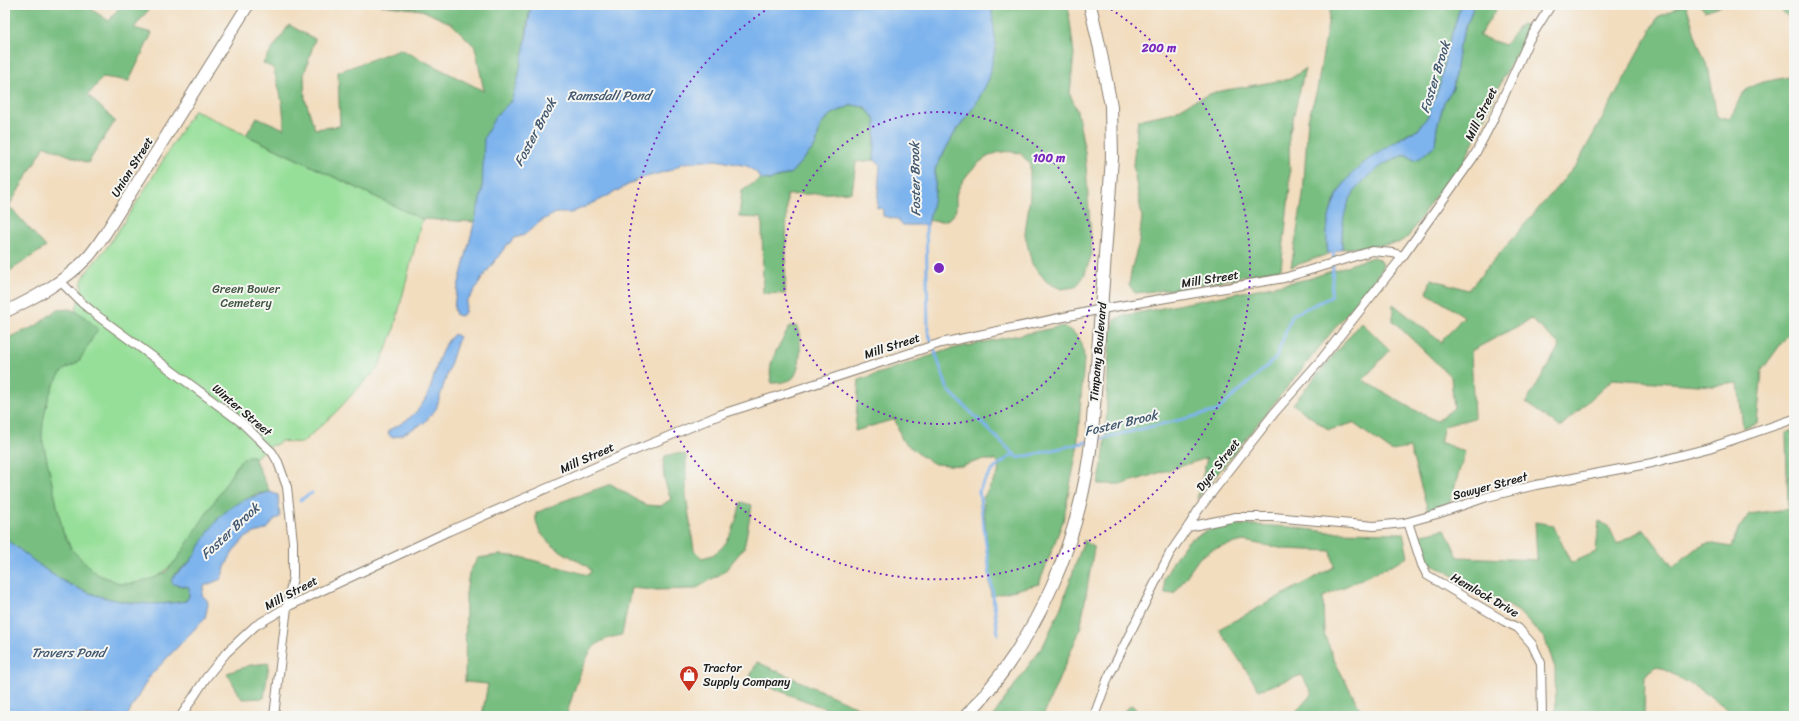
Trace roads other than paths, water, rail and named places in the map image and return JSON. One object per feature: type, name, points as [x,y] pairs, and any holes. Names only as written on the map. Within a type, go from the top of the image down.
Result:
[{"type":"main road","name":"Timpany Boulevard","points":[[966,716],[986,693],[1019,648],[1035,623],[1051,590],[1064,559],[1076,519],[1091,446],[1112,158],[1110,106],[1100,49],[1090,5]]},
{"type":"street","name":"Union Street","points":[[5,312],[48,290],[88,258],[105,234],[248,5]]},
{"type":"street","name":"Mill Street","points":[[181,716],[206,678],[226,653],[255,626],[286,607],[449,531],[722,414],[941,343],[1102,310],[1284,278],[1372,251],[1393,252],[1403,256],[1473,158],[1492,122],[1529,40],[1551,5]]},
{"type":"street","name":"Dyer Street","points":[[1094,716],[1108,678],[1170,553],[1199,509],[1275,412],[1320,361],[1403,256]]},
{"type":"street","name":"Winter Street","points":[[60,281],[82,303],[99,317],[221,406],[252,432],[272,452],[284,476],[288,494],[293,542],[293,577],[286,607],[274,716]]},
{"type":"street","name":"Sawyer Street","points":[[1188,527],[1236,517],[1273,517],[1374,526],[1408,522],[1487,497],[1551,482],[1682,456],[1794,420]]},
{"type":"street","name":"Hemlock Drive","points":[[1408,522],[1422,565],[1427,575],[1518,628],[1532,644],[1541,663],[1542,716]]},
{"type":"water","name":"Ramsdall Pond","points":[[531,5],[991,5],[996,45],[989,79],[976,104],[954,134],[935,169],[935,192],[928,225],[903,225],[896,219],[883,216],[883,209],[877,208],[880,164],[874,160],[876,120],[865,107],[852,105],[830,115],[820,126],[816,145],[791,173],[771,180],[760,179],[757,173],[747,166],[716,160],[683,163],[671,170],[639,179],[600,200],[571,213],[556,213],[541,221],[524,235],[515,238],[506,246],[467,300],[465,312],[462,316],[456,315],[454,308],[455,299],[482,192],[484,138],[495,117],[511,101],[518,79]]},
{"type":"water","points":[[1461,5],[1474,5],[1459,46],[1453,88],[1444,102],[1437,127],[1435,145],[1420,158],[1414,160],[1407,155],[1403,156],[1380,167],[1366,178],[1352,195],[1348,205],[1343,225],[1342,249],[1328,254],[1327,231],[1329,220],[1341,188],[1356,170],[1374,155],[1409,133],[1418,130],[1428,116],[1440,84],[1446,52]]},
{"type":"water","points":[[454,334],[459,337],[436,409],[424,423],[401,435],[391,437],[388,433],[389,430],[407,420],[425,400],[432,383],[438,361],[447,342]]},
{"type":"water","name":"Travers Pond","points":[[270,492],[278,495],[280,517],[273,521],[267,529],[252,534],[241,542],[232,553],[221,579],[204,586],[202,595],[207,600],[208,604],[205,618],[149,677],[127,716],[5,716],[5,539],[59,579],[95,595],[125,602],[155,604],[186,601],[189,596],[189,587],[173,584],[171,581],[175,575],[192,559],[215,523],[224,513],[235,505],[249,498]]},
{"type":"waterway","name":"Foster Brook","points":[[926,221],[928,331],[948,390],[1018,458],[1087,442]]},
{"type":"waterway","name":"Foster Brook","points":[[1095,440],[1217,411],[1276,358],[1292,315],[1331,297],[1334,249]]},
{"type":"waterway","points":[[998,634],[979,491],[986,479],[994,470],[1014,454]]},
{"type":"waterway","name":"Foster Brook","points":[[300,500],[312,493]]},
{"type":"place","name":"Tractor Supply Company","points":[[689,692]]},
{"type":"park label","name":"Green Bower Cemetery","points":[[246,296]]}]
